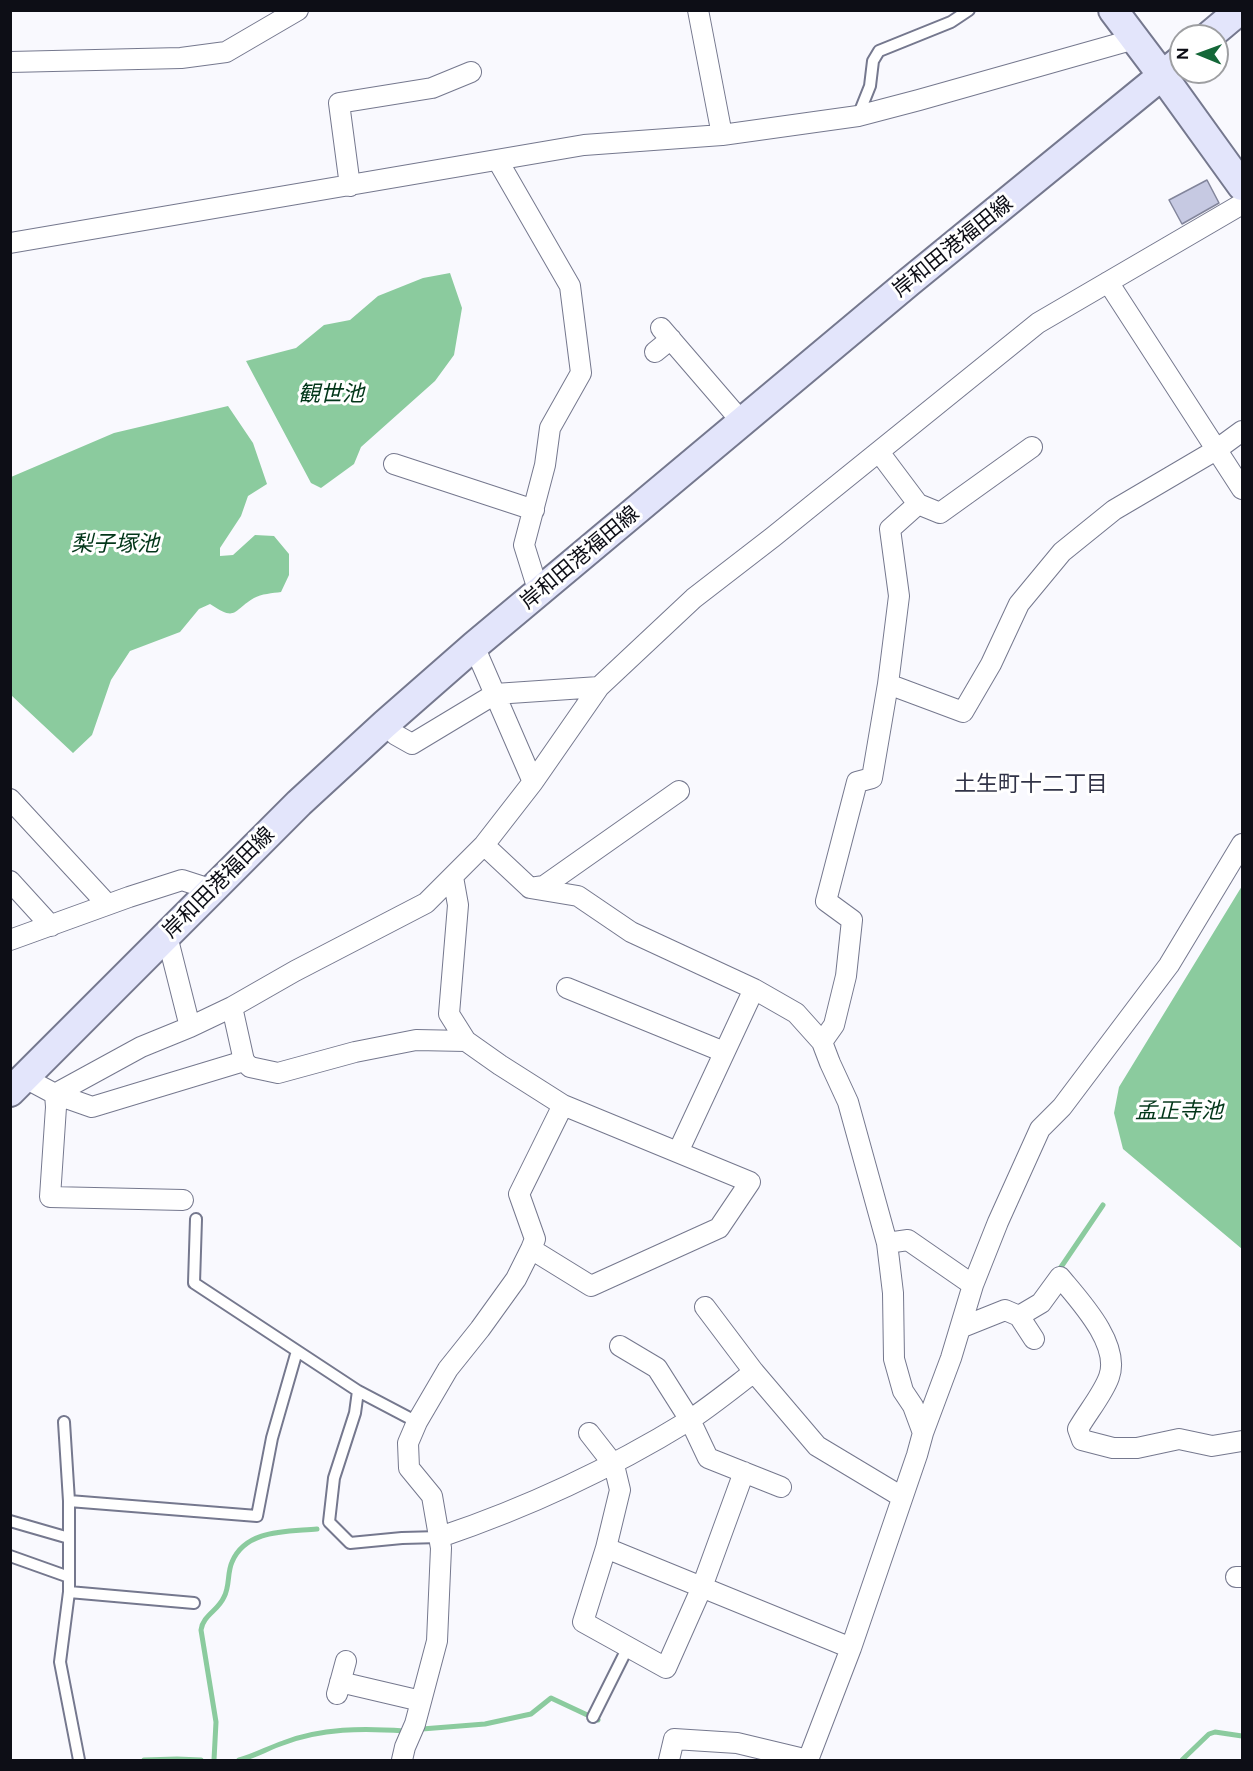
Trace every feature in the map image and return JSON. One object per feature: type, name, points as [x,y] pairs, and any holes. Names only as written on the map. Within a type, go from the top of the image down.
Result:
[{"type":"street","points":[[10,62],[181,58],[226,52],[298,10]]},
{"type":"street","points":[[698,10],[722,135]]},
{"type":"street","points":[[1113,10],[1135,39],[1169,65]]},
{"type":"street","points":[[1223,24],[1240,10]]},
{"type":"street","points":[[10,243],[584,145],[722,135],[858,116],[930,98],[1135,39]]},
{"type":"street","name":"岸和田港福田線","points":[[18,1085],[299,803],[385,724],[474,646],[909,282],[1169,69]]},
{"type":"street","points":[[350,186],[339,102],[432,88],[471,72]]},
{"type":"street","points":[[1182,84],[1242,186]]},
{"type":"street","points":[[498,161],[570,286],[581,373],[550,428],[546,465],[524,545],[539,593]]},
{"type":"street","points":[[55,1094],[141,1047],[190,1028],[232,1007],[295,971],[426,903],[484,845],[533,782],[599,687],[694,598],[1038,323],[1242,204]]},
{"type":"street","points":[[1108,282],[1242,489]]},
{"type":"street","points":[[655,352],[666,333],[742,423]]},
{"type":"street","points":[[888,684],[963,712],[991,664],[1019,604],[1062,552],[1114,510],[1216,450],[1242,431]]},
{"type":"street","points":[[879,452],[918,504],[940,513],[1032,447]]},
{"type":"street","points":[[394,464],[534,510]]},
{"type":"street","points":[[822,1042],[834,1025],[846,976],[852,920],[826,901],[857,782],[872,778],[888,684],[899,596],[890,529],[918,504]]},
{"type":"street","points":[[474,646],[533,782]]},
{"type":"street","points":[[385,724],[396,735],[412,744],[495,694],[599,687]]},
{"type":"street","points":[[530,888],[544,886],[679,791]]},
{"type":"street","points":[[10,800],[108,904]]},
{"type":"street","points":[[669,1761],[674,1739],[737,1743],[808,1760],[851,1648],[922,1433],[951,1358],[973,1285],[998,1222],[1040,1129],[1062,1107],[1169,965],[1242,844]]},
{"type":"street","points":[[484,845],[530,888],[578,896],[631,932],[754,989],[796,1013],[822,1042],[848,1102],[887,1243],[892,1293],[894,1359],[903,1391],[913,1406],[922,1433]]},
{"type":"street","points":[[453,877],[458,905],[450,1014],[465,1041],[563,1105],[750,1182],[719,1228],[591,1286],[531,1249]]},
{"type":"street","points":[[10,940],[182,880],[213,890]]},
{"type":"street","points":[[10,882],[51,926]]},
{"type":"street","points":[[167,936],[190,1028]]},
{"type":"street","points":[[567,988],[724,1052]]},
{"type":"street","points":[[678,1152],[754,989]]},
{"type":"street","points":[[232,1007],[244,1061],[250,1067],[278,1072],[355,1052],[416,1040],[465,1041]]},
{"type":"street","points":[[18,1085],[55,1094],[92,1107],[244,1061]]},
{"type":"street","points":[[55,1094],[50,1197],[183,1200]]},
{"type":"street","points":[[402,1761],[437,1641],[441,1548],[432,1496],[409,1468],[408,1443],[417,1422],[448,1369],[516,1279],[531,1249],[535,1239],[519,1194],[563,1105]]},
{"type":"street","points":[[887,1243],[908,1240],[973,1285]]},
{"type":"street","points":[[1019,1316],[1041,1303],[1060,1277],[1095,1319],[1111,1357],[1109,1376],[1078,1429],[1082,1440],[1113,1448],[1137,1449],[1179,1439],[1212,1446],[1242,1441]]},
{"type":"street","points":[[705,1307],[754,1372],[817,1446],[902,1497]]},
{"type":"street","points":[[960,1328],[1005,1310],[1019,1316],[1034,1339]]},
{"type":"street","points":[[620,1346],[657,1368],[690,1420],[708,1458],[782,1488]]},
{"type":"street","points":[[440,1537],[481,1523],[614,1465],[690,1420],[754,1372]]},
{"type":"street","points":[[589,1432],[614,1465],[620,1490],[606,1548],[583,1622],[666,1668],[702,1587],[744,1473]]},
{"type":"street","points":[[606,1548],[851,1648]]},
{"type":"street","points":[[346,1661],[339,1688],[421,1701]]},
{"type":"lane","points":[[858,116],[870,86],[873,61],[879,51],[951,22],[969,10]]},
{"type":"lane","points":[[196,1219],[194,1283],[358,1391],[417,1422]]},
{"type":"lane","points":[[69,1501],[257,1516],[272,1438],[297,1351]]},
{"type":"lane","points":[[358,1391],[355,1413],[334,1478],[329,1521],[350,1543],[440,1537]]},
{"type":"lane","points":[[64,1422],[69,1501],[69,1592],[60,1662],[79,1761]]},
{"type":"lane","points":[[10,1521],[69,1538]]},
{"type":"lane","points":[[10,1556],[69,1578]]},
{"type":"lane","points":[[69,1592],[194,1604]]},
{"type":"lane","points":[[593,1717],[628,1647]]},
{"type":"water","name":"観世池","points":[[450,273],[462,308],[454,355],[435,381],[361,447],[354,464],[321,488],[311,483],[246,361],[296,348],[324,325],[350,320],[378,296],[423,278]]},
{"type":"water","name":"梨子塚池","points":[[228,406],[253,443],[267,484],[248,496],[241,516],[220,548],[220,556],[233,555],[255,535],[274,536],[289,554],[289,575],[281,592],[257,597],[234,613],[225,612],[210,604],[199,609],[180,632],[130,651],[111,680],[92,735],[73,753],[11,695],[11,477],[114,433]]},
{"type":"water","name":"孟正寺池","points":[[1242,886],[1242,1249],[1123,1149],[1114,1113],[1119,1087]]},
{"type":"building","points":[[1207,180],[1219,203],[1182,224],[1169,200]]},
{"type":"waterway","points":[[1057,1273],[1103,1205]]},
{"type":"waterway","points":[[214,1760],[216,1722],[202,1625],[226,1593],[232,1562],[238,1551],[247,1543],[268,1534],[317,1529]]},
{"type":"waterway","points":[[422,1729],[485,1724],[531,1714],[551,1698],[598,1720]]},
{"type":"waterway","points":[[239,1760],[312,1734],[358,1730],[404,1731]]},
{"type":"waterway","points":[[1182,1760],[1209,1734],[1215,1732],[1242,1736]]},
{"type":"waterway","points":[[144,1760],[201,1760]]},
{"type":"district","name":"土生町十二丁目","points":[[1031,785]]}]
